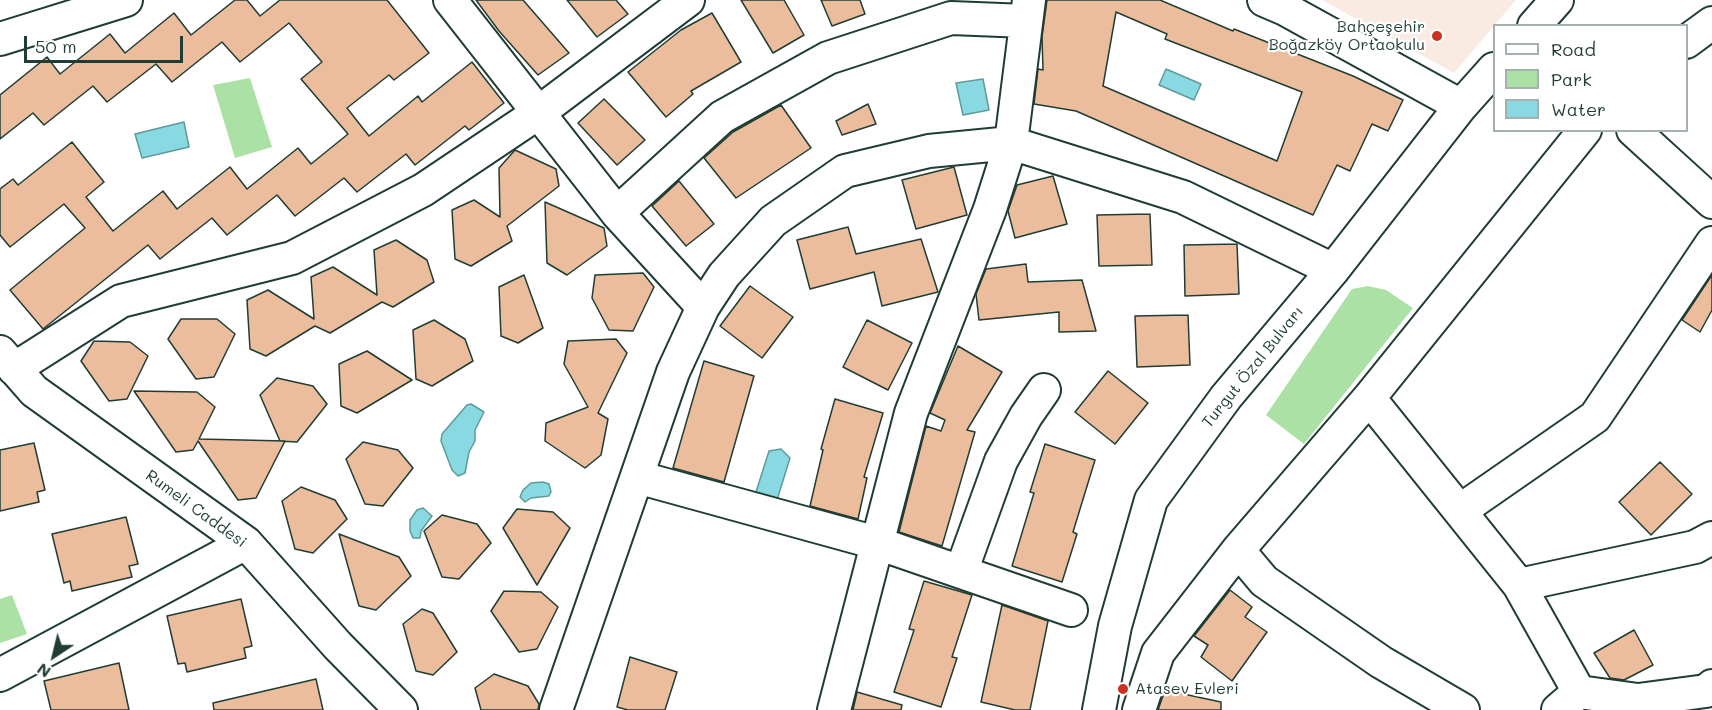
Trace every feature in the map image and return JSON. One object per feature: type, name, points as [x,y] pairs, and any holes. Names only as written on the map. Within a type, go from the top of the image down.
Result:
[{"type":"street","points":[[0,39],[126,0]]},
{"type":"street","points":[[450,0],[617,213],[703,307]]},
{"type":"street","points":[[7,360],[121,301],[292,258],[423,190],[538,113],[688,0]]},
{"type":"street","points":[[1264,0],[1285,9],[1461,105]]},
{"type":"street","points":[[1536,24],[1557,0]]},
{"type":"street","points":[[617,213],[722,117],[828,58],[951,18],[1028,11],[1011,143],[990,209],[911,413],[834,710]]},
{"type":"street","points":[[1688,41],[1712,23]]},
{"type":"street","name":"Turgut Özal Bulvarı","points":[[1099,710],[1115,626],[1150,500],[1226,397],[1333,270],[1461,105],[1493,70]]},
{"type":"street","points":[[1139,710],[1158,653],[1238,550],[1369,398],[1583,132]]},
{"type":"street","points":[[1635,132],[1712,202]]},
{"type":"street","points":[[556,710],[673,372],[703,307],[724,275],[773,221],[845,171],[929,152],[1011,143],[1184,197],[1333,270]]},
{"type":"street","points":[[1461,510],[1595,417],[1712,243]]},
{"type":"street","name":"Rumeli Caddesi","points":[[7,360],[34,391],[246,543],[338,646],[401,710]]},
{"type":"street","points":[[961,572],[1001,461],[1026,416],[1044,390]]},
{"type":"street","points":[[1369,398],[1519,585],[1569,701],[1638,700],[1706,691],[1712,686]]},
{"type":"street","points":[[636,477],[877,543],[1071,610]]},
{"type":"street","points":[[1519,585],[1695,547],[1712,538]]},
{"type":"street","points":[[0,675],[246,543]]},
{"type":"street","points":[[1238,550],[1264,581],[1381,662],[1419,700],[1463,710]]},
{"type":"shaded area","name":"Bahçeşehir Boğazköy Ortaokulu","points":[[1322,0],[1516,0],[1496,24],[1493,24],[1493,27],[1454,73]]},
{"type":"green space","points":[[250,78],[272,147],[235,158],[213,85]]},
{"type":"green space","points":[[1368,286],[1386,290],[1413,308],[1304,444],[1266,415],[1352,289]]},
{"type":"green space","points":[[12,595],[27,634],[0,643],[0,599]]},
{"type":"water","points":[[1166,69],[1201,84],[1194,100],[1159,85]]},
{"type":"water","points":[[983,79],[989,110],[963,115],[956,83]]},
{"type":"water","points":[[184,122],[189,147],[142,158],[135,134]]},
{"type":"water","points":[[471,404],[484,412],[475,430],[475,441],[469,452],[465,473],[458,476],[452,470],[441,441],[442,434],[467,405]]},
{"type":"water","points":[[781,449],[790,458],[777,500],[763,499],[756,492],[769,451]]},
{"type":"water","points":[[531,483],[549,484],[551,492],[549,496],[531,498],[525,502],[520,497],[523,490]]},
{"type":"water","points":[[423,508],[432,516],[421,531],[420,538],[413,538],[410,531],[410,520],[417,510]]},
{"type":"building","points":[[235,0],[247,0],[260,16],[280,0],[387,0],[429,53],[394,80],[389,75],[347,108],[369,136],[418,96],[422,102],[472,62],[504,103],[469,130],[465,126],[415,165],[406,154],[357,192],[344,178],[295,216],[277,195],[227,235],[212,218],[160,259],[148,245],[43,329],[10,290],[85,228],[64,204],[10,247],[0,235],[0,189],[13,179],[18,185],[72,142],[104,182],[86,197],[113,231],[163,191],[177,209],[230,167],[247,189],[298,148],[311,164],[348,134],[301,79],[322,62],[289,23],[240,62],[222,42],[172,82],[156,64],[107,102],[93,86],[44,125],[33,113],[0,139],[0,95],[47,57],[60,74],[110,34],[125,53],[174,13],[191,35]]},
{"type":"building","points":[[476,0],[523,0],[569,53],[538,75],[499,31]]},
{"type":"building","points":[[567,0],[616,0],[628,14],[597,37]]},
{"type":"building","points":[[741,0],[784,0],[804,35],[773,53]]},
{"type":"building","points":[[821,0],[860,0],[865,14],[832,26]]},
{"type":"building","points":[[1047,0],[1160,0],[1233,31],[1234,29],[1353,76],[1403,100],[1388,131],[1372,124],[1350,171],[1337,165],[1313,215],[1076,111],[1034,104],[1038,69],[1043,70],[1042,37]],"holes":[[[1116,12],[1167,34],[1165,39],[1302,92],[1277,161],[1103,86]]]},
{"type":"building","points":[[712,13],[741,62],[691,91],[693,94],[666,117],[628,72],[681,30]]},
{"type":"building","points":[[604,99],[645,140],[617,165],[578,123]]},
{"type":"building","points":[[868,104],[876,124],[842,135],[836,121]]},
{"type":"building","points":[[781,105],[811,148],[736,198],[704,158],[733,132]]},
{"type":"building","points":[[515,150],[556,169],[559,186],[507,226],[512,241],[471,266],[455,259],[452,210],[474,200],[500,217],[499,168]]},
{"type":"building","points":[[954,167],[967,215],[916,229],[902,180]]},
{"type":"building","points":[[1053,176],[1067,224],[1015,238],[1008,211],[1017,185]]},
{"type":"building","points":[[679,181],[714,224],[686,246],[652,206]]},
{"type":"building","points":[[545,202],[604,228],[607,246],[567,275],[547,263]]},
{"type":"building","points":[[1150,214],[1152,265],[1099,266],[1097,215]]},
{"type":"building","points":[[848,227],[856,254],[921,239],[938,292],[882,306],[874,272],[810,289],[797,240]]},
{"type":"building","points":[[396,240],[427,260],[434,282],[393,307],[382,302],[330,333],[315,326],[266,356],[250,349],[247,300],[268,290],[314,319],[311,277],[333,267],[377,295],[374,250]]},
{"type":"building","points":[[1237,244],[1239,294],[1185,296],[1184,245]]},
{"type":"building","points":[[1026,264],[1028,282],[1082,280],[1096,331],[1059,332],[1059,312],[979,320],[976,294],[986,269]]},
{"type":"building","points":[[643,273],[654,287],[633,331],[609,330],[592,298],[595,275]]},
{"type":"building","points":[[524,275],[543,328],[518,343],[501,336],[499,287]]},
{"type":"building","points":[[1712,275],[1712,310],[1700,332],[1682,320]]},
{"type":"building","points":[[750,286],[793,317],[762,358],[720,326]]},
{"type":"building","points":[[1188,315],[1190,365],[1137,367],[1135,316]]},
{"type":"building","points":[[181,319],[217,319],[235,334],[214,377],[196,379],[168,339]]},
{"type":"building","points":[[434,320],[465,339],[473,361],[432,386],[416,379],[413,330]]},
{"type":"building","points":[[867,320],[912,343],[888,390],[843,367]]},
{"type":"building","points":[[616,339],[627,353],[598,413],[608,419],[601,455],[585,468],[545,441],[546,423],[588,407],[564,364],[568,341]]},
{"type":"building","points":[[94,341],[130,342],[148,356],[127,399],[109,401],[81,361]]},
{"type":"building","points":[[958,346],[1002,372],[967,430],[975,432],[942,546],[899,532],[926,426],[941,431],[945,420],[930,413]]},
{"type":"building","points":[[367,351],[412,380],[357,413],[341,406],[339,364]]},
{"type":"building","points":[[704,361],[754,376],[724,482],[673,468]]},
{"type":"building","points":[[1108,371],[1148,403],[1115,444],[1075,412]]},
{"type":"building","points":[[277,378],[313,386],[327,404],[297,442],[280,441],[260,395]]},
{"type":"building","points":[[134,391],[197,392],[215,407],[199,439],[285,441],[256,498],[238,500],[198,441],[193,450],[176,452]]},
{"type":"building","points":[[835,399],[883,413],[864,477],[867,478],[858,519],[810,506],[823,450],[821,449]]},
{"type":"building","points":[[363,442],[398,450],[413,468],[383,506],[365,504],[346,459]]},
{"type":"building","points":[[34,443],[45,490],[37,492],[39,502],[0,511],[0,450]]},
{"type":"building","points":[[1045,444],[1095,460],[1073,532],[1077,534],[1062,582],[1012,566],[1034,493],[1030,492]]},
{"type":"building","points":[[1660,462],[1692,494],[1651,535],[1619,502]]},
{"type":"building","points":[[301,487],[335,500],[347,519],[313,553],[295,549],[282,501]]},
{"type":"building","points":[[517,509],[553,512],[570,528],[537,585],[503,528]]},
{"type":"building","points":[[442,515],[477,524],[491,543],[459,579],[442,577],[424,531]]},
{"type":"building","points":[[126,517],[138,564],[129,566],[132,577],[72,591],[70,581],[64,583],[52,534]]},
{"type":"building","points":[[339,534],[399,557],[411,576],[376,610],[359,606]]},
{"type":"building","points":[[924,581],[972,595],[952,657],[957,658],[941,707],[894,692],[914,630],[909,629]]},
{"type":"building","points":[[1230,590],[1252,607],[1245,617],[1267,632],[1232,681],[1201,657],[1208,645],[1194,636]]},
{"type":"building","points":[[504,591],[541,592],[558,607],[537,649],[519,652],[491,611]]},
{"type":"building","points":[[241,599],[252,646],[244,648],[246,658],[187,672],[185,663],[178,664],[167,616]]},
{"type":"building","points":[[1002,605],[1048,621],[1030,710],[1015,710],[981,702]]},
{"type":"building","points":[[422,609],[433,613],[457,652],[433,675],[416,671],[403,624]]},
{"type":"building","points":[[1634,630],[1653,665],[1624,680],[1610,678],[1594,653]]},
{"type":"building","points":[[630,657],[677,672],[665,710],[628,710],[617,707]]},
{"type":"building","points":[[119,663],[129,710],[51,710],[44,681]]},
{"type":"building","points":[[494,674],[528,686],[539,704],[538,710],[481,710],[475,688]]},
{"type":"building","points":[[316,679],[323,710],[214,710],[213,703]]},
{"type":"building","points":[[1165,690],[1221,702],[1221,710],[1158,710]]},
{"type":"building","points":[[857,692],[902,705],[901,710],[853,710]]},
{"type":"place","name":"Bahçeşehir Boğazköy Ortaokulu","points":[[1437,36]]},
{"type":"place","name":"Atasev Evleri","points":[[1123,689]]}]
